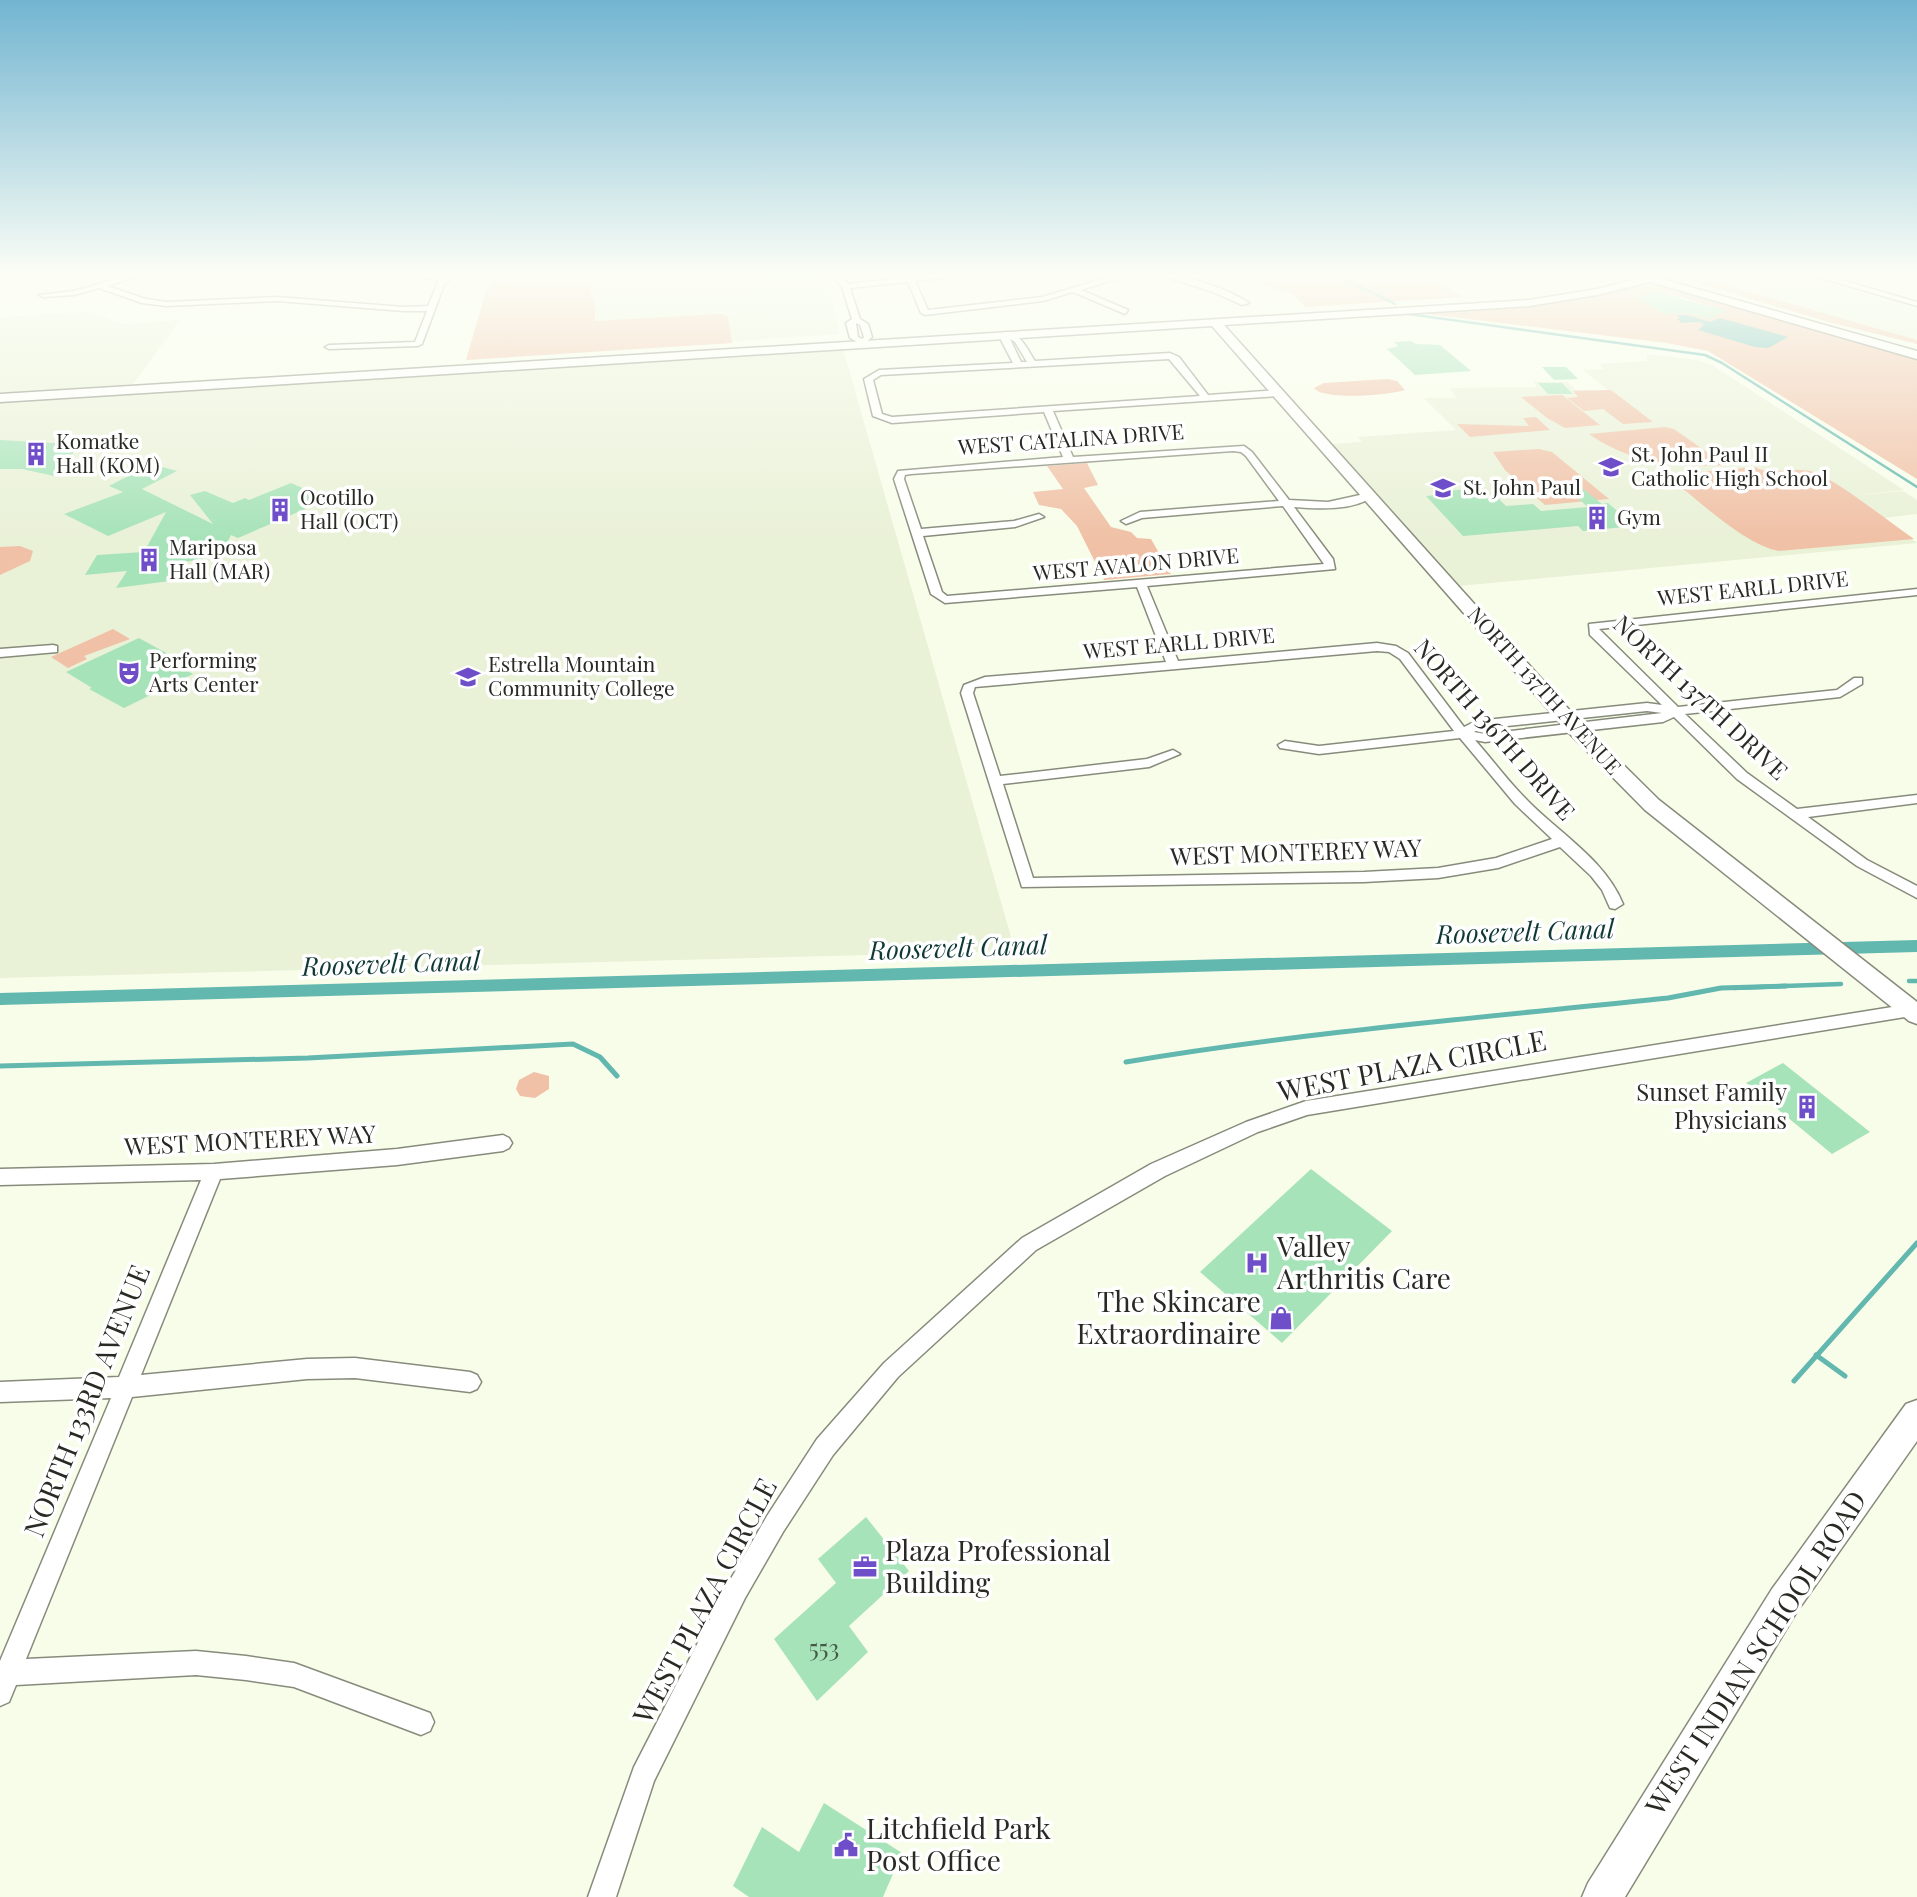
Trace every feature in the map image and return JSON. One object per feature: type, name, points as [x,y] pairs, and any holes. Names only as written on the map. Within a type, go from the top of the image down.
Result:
[{"type":"main road","points":[[0,398],[572,362]]},
{"type":"main road","name":"NORTH 137TH AVENUE","points":[[1250,362],[1569,722],[1652,805],[1914,1013]]},
{"type":"main road","name":"WEST INDIAN SCHOOL ROAD","points":[[1602,1897],[1784,1601],[1830,1532],[1917,1415]]},
{"type":"street","points":[[1075,362],[872,374],[868,379],[878,416],[884,419],[1278,393]]},
{"type":"street","points":[[1178,362],[1206,398]]},
{"type":"street","points":[[1047,409],[1069,459]]},
{"type":"street","name":"WEST CATALINA DRIVE","points":[[916,533],[900,479],[901,473],[1233,448],[1244,449],[1286,503]]},
{"type":"street","points":[[1126,520],[1140,515],[1286,503],[1312,505],[1357,501],[1369,496]]},
{"type":"street","name":"WEST AVALON DRIVE","points":[[916,533],[937,594],[945,600],[1331,567],[1328,559],[1286,503]]},
{"type":"street","points":[[916,533],[1014,524],[1039,517]]},
{"type":"street","points":[[1141,584],[1173,664]]},
{"type":"street","name":"WEST EARLL DRIVE","points":[[1592,626],[1917,592]]},
{"type":"street","name":"NORTH 137TH DRIVE","points":[[1592,626],[1594,632],[1742,776],[1862,863],[1917,894]]},
{"type":"street","name":"WEST EARLL DRIVE","points":[[996,780],[967,693],[970,685],[985,681],[1173,664],[1377,647],[1392,649]]},
{"type":"street","points":[[0,653],[53,649]]},
{"type":"street","name":"NORTH 136TH DRIVE","points":[[1392,649],[1404,656],[1463,734],[1520,801],[1602,880],[1615,904]]},
{"type":"street","points":[[1284,745],[1320,750],[1463,734],[1485,738],[1569,722],[1663,718],[1674,711],[1840,693],[1858,681]]},
{"type":"street","points":[[996,780],[1149,763],[1173,754]]},
{"type":"street","name":"WEST MONTEREY WAY","points":[[996,780],[1027,883],[1364,877],[1438,873],[1498,863],[1562,841]]},
{"type":"street","points":[[1794,814],[1917,799]]},
{"type":"street","name":"WEST PLAZA CIRCLE","points":[[601,1897],[643,1776],[737,1590],[825,1447],[891,1370],[1029,1244],[1158,1170],[1252,1126],[1306,1108],[1914,1013]]},
{"type":"street","name":"WEST MONTEREY WAY","points":[[0,1177],[214,1172],[397,1157],[503,1143]]},
{"type":"street","name":"NORTH 133RD AVENUE","points":[[3,1679],[214,1172]]},
{"type":"street","points":[[0,1392],[125,1387],[307,1369],[355,1368],[470,1382]]},
{"type":"street","points":[[3,1679],[196,1663],[246,1668],[294,1675],[421,1722]]},
{"type":"shaded area","points":[[0,362],[150,362],[133,384],[0,393]]},
{"type":"shaded area","name":"Estrella Mountain Community College","points":[[647,362],[847,362],[1015,951],[0,978],[0,403]]},
{"type":"shaded area","name":"St. John Paul II Catholic High School","points":[[1702,362],[1712,365],[1904,490],[1851,496],[1903,491],[1917,500],[1917,514],[1884,518],[1917,543],[1459,586],[1332,444],[1362,442],[1358,437],[1456,430],[1424,398],[1456,398],[1450,388],[1537,387],[1534,382],[1567,382],[1576,390],[1608,390],[1583,370],[1604,369],[1599,364]]},
{"type":"shaded area","points":[[1725,362],[1917,362],[1917,479]]},
{"type":"shaded area","points":[[1388,379],[1397,381],[1405,390],[1386,394],[1343,396],[1320,392],[1314,388],[1324,383]]},
{"type":"shaded area","points":[[1611,390],[1653,422],[1623,424],[1603,409],[1584,411],[1567,398],[1578,397],[1573,391]]},
{"type":"shaded area","points":[[1562,395],[1600,425],[1565,428],[1547,418],[1521,397]]},
{"type":"shaded area","points":[[1536,417],[1550,430],[1470,437],[1457,424],[1529,426],[1523,418]]},
{"type":"shaded area","points":[[1665,427],[1674,429],[1725,465],[1654,461],[1620,451],[1589,434]]},
{"type":"shaded area","points":[[1539,449],[1552,452],[1609,499],[1545,505],[1505,470],[1493,452]]},
{"type":"shaded area","points":[[1087,463],[1098,485],[1084,488],[1111,527],[1131,532],[1137,538],[1151,539],[1171,574],[1104,580],[1077,526],[1061,509],[1039,505],[1033,492],[1063,489],[1047,466]]},
{"type":"shaded area","points":[[1755,467],[1769,471],[1802,470],[1819,474],[1855,496],[1914,539],[1779,551],[1765,547],[1736,530],[1666,475]]},
{"type":"shaded area","points":[[20,546],[33,551],[30,561],[0,575],[0,547]]},
{"type":"shaded area","points":[[113,629],[130,639],[84,656],[87,659],[68,668],[51,657]]},
{"type":"shaded area","points":[[534,1072],[549,1076],[549,1089],[535,1098],[520,1096],[516,1089],[519,1080]]},
{"type":"building","points":[[1400,362],[1460,362],[1471,371],[1415,375]]},
{"type":"building","points":[[1542,367],[1566,367],[1578,379],[1554,380]]},
{"type":"building","points":[[1538,383],[1562,383],[1573,394],[1548,394]]},
{"type":"building","name":"Komatke Hall (KOM)","points":[[0,440],[53,443],[82,441],[65,464],[80,464],[54,476],[22,469],[0,469]]},
{"type":"building","points":[[151,464],[177,471],[142,489],[213,524],[190,495],[205,491],[233,503],[245,498],[249,500],[291,483],[328,499],[238,538],[231,535],[224,549],[215,550],[212,557],[180,563],[170,581],[116,588],[127,571],[85,575],[97,555],[144,552],[166,512],[108,536],[64,514],[123,492],[109,486]]},
{"type":"building","points":[[1581,487],[1602,504],[1608,503],[1635,526],[1583,531],[1578,526],[1463,536],[1426,496],[1437,495],[1434,492],[1469,489],[1479,499],[1498,498],[1506,506],[1533,504],[1541,511],[1588,507],[1574,495]]},
{"type":"building","name":"Performing Arts Center","points":[[139,638],[188,665],[182,668],[193,674],[124,708],[89,689],[92,688],[66,672]]},
{"type":"building","name":"Sunset Family Physicians","points":[[1783,1063],[1870,1132],[1832,1154],[1746,1083]]},
{"type":"building","points":[[1311,1169],[1392,1231],[1282,1343],[1200,1272]]},
{"type":"building","points":[[866,1517],[909,1571],[849,1626],[868,1652],[817,1701],[774,1639],[836,1583],[818,1559]]},
{"type":"building","name":"Litchfield Park Post Office","points":[[824,1803],[902,1853],[883,1897],[749,1897],[733,1886],[762,1827],[799,1852]]},
{"type":"waterway","points":[[1719,362],[1917,487]]},
{"type":"waterway","name":"Roosevelt Canal","points":[[0,999],[1917,946]]},
{"type":"waterway","points":[[1909,981],[1917,981]]},
{"type":"waterway","points":[[1734,988],[1841,984]]},
{"type":"waterway","points":[[1126,1062],[1328,1034],[1668,998],[1721,988],[1786,986]]},
{"type":"waterway","points":[[0,1066],[308,1058],[573,1044],[600,1057],[617,1076]]},
{"type":"waterway","points":[[1817,1356],[1917,1243]]},
{"type":"waterway","points":[[1794,1381],[1817,1356]]},
{"type":"waterway","points":[[1817,1356],[1845,1376]]},
{"type":"place","name":"Komatke Hall (KOM)","points":[[36,454]]},
{"type":"place","name":"St. John Paul II Catholic High School","points":[[1611,467]]},
{"type":"place","name":"St. John Paul","points":[[1443,488]]},
{"type":"place","name":"Ocotillo Hall (OCT)","points":[[280,510]]},
{"type":"place","name":"Gym","points":[[1597,518]]},
{"type":"place","name":"Mariposa Hall (MAR)","points":[[149,560]]},
{"type":"place","name":"Performing Arts Center","points":[[129,673]]},
{"type":"place","name":"Estrella Mountain Community College","points":[[468,677]]},
{"type":"place","name":"Sunset Family Physicians","points":[[1807,1107]]},
{"type":"place","name":"Valley Arthritis Care","points":[[1257,1263]]},
{"type":"place","name":"The Skincare Extraordinaire","points":[[1281,1318]]},
{"type":"place","name":"Plaza Professional Building","points":[[865,1567]]},
{"type":"place","name":"Litchfield Park Post Office","points":[[846,1845]]}]
